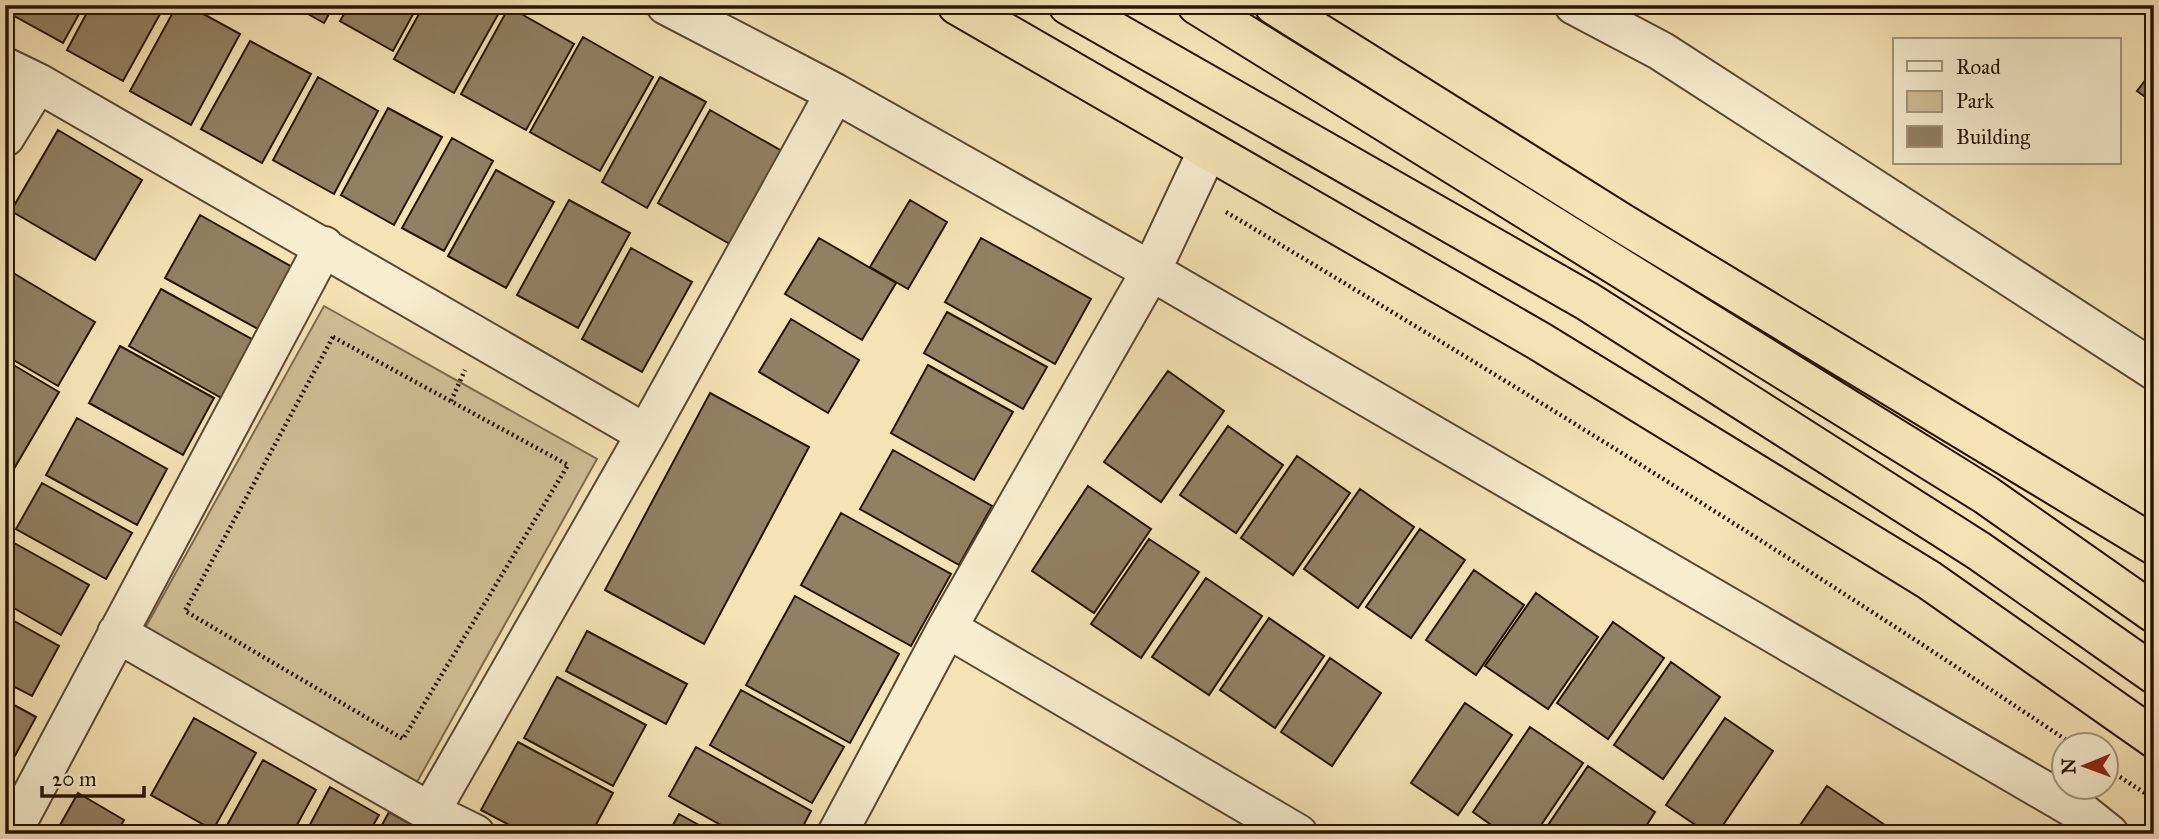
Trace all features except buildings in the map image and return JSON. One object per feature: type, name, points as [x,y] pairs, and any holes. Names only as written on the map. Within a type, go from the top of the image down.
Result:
[{"type":"highway","points":[[957,5],[1000,16],[1207,152],[1539,341],[1929,580],[2154,738]]},
{"type":"highway","points":[[1068,5],[1587,301],[1979,551],[2154,674]]},
{"type":"highway","points":[[1197,5],[1986,495],[2154,613]]},
{"type":"highway","points":[[1274,5],[1622,223],[2151,534]]},
{"type":"street","points":[[666,5],[835,93],[1151,271],[2084,814],[2109,834]]},
{"type":"street","points":[[1574,5],[1661,51],[2154,370]]},
{"type":"street","points":[[5,137],[22,75],[324,246],[646,434]]},
{"type":"street","points":[[430,812],[646,434],[835,93]]},
{"type":"street","points":[[837,834],[947,628],[1151,271],[1207,152]]},
{"type":"street","points":[[11,834],[324,246]]},
{"type":"street","points":[[947,628],[1249,821],[1298,834]]},
{"type":"street","points":[[117,633],[430,812],[475,834]]},
{"type":"path","points":[[1226,212],[1536,398],[1727,517],[2051,730]]},
{"type":"path","points":[[333,337],[568,465],[403,739],[185,611],[333,337]]},
{"type":"path","points":[[2120,777],[2154,799]]},
{"type":"green space","points":[[324,306],[597,459],[417,782],[144,630]]}]
